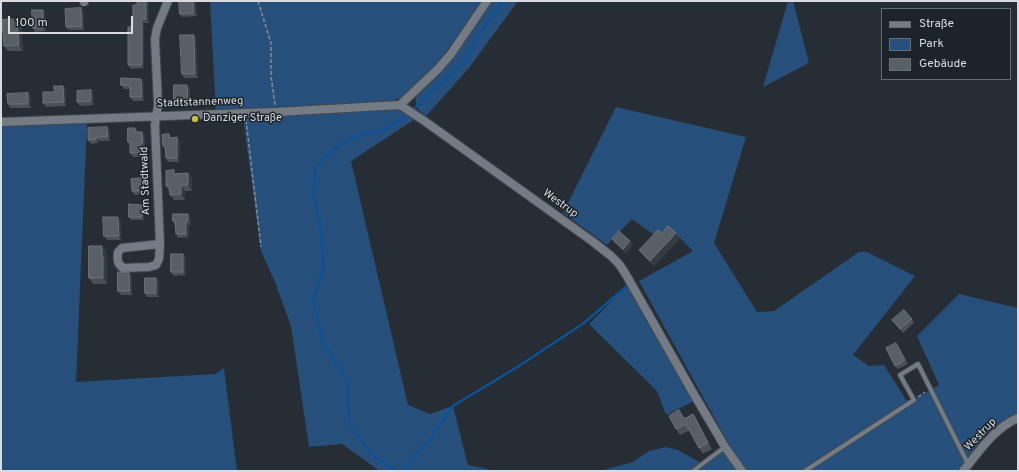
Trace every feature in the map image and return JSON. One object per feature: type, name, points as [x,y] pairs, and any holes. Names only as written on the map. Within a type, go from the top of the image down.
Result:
[{"type":"street","name":"Am Stadtwald","points":[[160,244],[122,248],[118,252],[119,265],[123,268],[149,268],[156,265],[160,259],[160,244],[155,125],[158,105],[155,39],[157,28],[168,1]]},
{"type":"street","points":[[400,105],[437,70],[451,54],[487,1]]},
{"type":"street","name":"Stadtstannenweg","points":[[1,122],[276,112],[400,105]]},
{"type":"street","name":"Westrup","points":[[400,105],[592,241],[615,260],[635,288],[692,392],[725,447],[742,471]]},
{"type":"street","name":"Westrup","points":[[962,471],[994,434],[1002,427],[1018,418]]},
{"type":"lane","points":[[805,471],[914,400],[900,375],[918,364],[968,464]]},
{"type":"lane","points":[[693,471],[725,447]]},
{"type":"path","points":[[258,1],[271,43],[271,76],[276,112]]},
{"type":"path","points":[[245,112],[261,247]]},
{"type":"path","points":[[914,400],[930,389]]},
{"type":"green space","points":[[210,1],[483,1],[435,67],[404,96],[393,101],[340,106],[216,113]]},
{"type":"green space","points":[[492,1],[518,1],[469,68],[426,116],[417,108],[416,96],[439,75]]},
{"type":"green space","points":[[788,1],[793,1],[809,63],[763,87]]},
{"type":"green space","points":[[616,107],[746,137],[714,243],[757,312],[774,311],[859,252],[867,252],[915,276],[853,355],[869,366],[884,365],[908,403],[939,385],[917,336],[959,294],[1018,308],[1018,416],[960,471],[747,471],[730,446],[639,281],[693,251],[671,229],[657,237],[632,219],[607,245],[563,213]]},
{"type":"green space","points":[[398,109],[415,119],[351,161],[408,405],[430,414],[453,406],[468,465],[496,471],[380,471],[342,444],[309,447],[291,326],[275,282],[261,251],[243,117]]},
{"type":"green space","points":[[87,123],[76,382],[215,374],[224,368],[237,471],[1,471],[1,126]]},
{"type":"green space","points":[[627,286],[694,401],[666,415],[657,391],[589,324]]},
{"type":"green space","points":[[666,447],[678,450],[701,463],[722,449],[737,471],[600,471],[633,462],[649,451]]},
{"type":"building","points":[[137,1],[146,1],[146,19],[142,19],[142,65],[128,65],[128,27],[133,27],[133,5],[137,5]]},
{"type":"building","points":[[179,1],[193,1],[194,13],[180,14]]},
{"type":"building","points":[[81,8],[82,26],[66,27],[65,9]]},
{"type":"building","points":[[32,10],[43,10],[43,28],[33,28]]},
{"type":"building","points":[[17,19],[19,45],[4,46],[2,20]]},
{"type":"building","points":[[180,35],[194,35],[195,74],[182,74]]},
{"type":"building","points":[[121,78],[141,79],[142,97],[130,97],[130,85],[121,85]]},
{"type":"building","points":[[174,85],[187,85],[188,99],[174,100]]},
{"type":"building","points":[[54,86],[63,86],[64,102],[43,103],[43,92],[54,92]]},
{"type":"building","points":[[91,90],[91,101],[77,102],[77,91]]},
{"type":"building","points":[[28,93],[28,104],[8,104],[7,94]]},
{"type":"building","points":[[107,127],[108,137],[96,137],[96,139],[88,140],[88,128]]},
{"type":"building","points":[[128,128],[135,128],[135,132],[142,132],[143,143],[141,143],[141,153],[130,153]]},
{"type":"building","points":[[169,134],[169,138],[177,137],[177,158],[166,158],[162,135]]},
{"type":"building","points":[[174,170],[174,174],[188,173],[188,185],[181,185],[181,194],[170,195],[169,186],[166,186],[166,171]]},
{"type":"building","points":[[146,178],[146,191],[132,191],[131,179]]},
{"type":"building","points":[[129,204],[142,205],[142,217],[129,217]]},
{"type":"building","points":[[173,214],[188,214],[188,221],[186,221],[186,234],[176,234]]},
{"type":"building","points":[[103,217],[118,217],[119,236],[104,236]]},
{"type":"building","points":[[668,226],[676,233],[650,261],[639,250],[658,230],[662,233]]},
{"type":"building","points":[[619,231],[630,241],[623,249],[612,239]]},
{"type":"building","points":[[89,246],[102,246],[103,278],[89,278]]},
{"type":"building","points":[[171,254],[183,254],[183,272],[171,272]]},
{"type":"building","points":[[118,272],[129,272],[130,291],[118,291]]},
{"type":"building","points":[[145,278],[156,278],[156,293],[145,293]]},
{"type":"building","points":[[904,310],[912,319],[900,329],[892,320]]},
{"type":"building","points":[[896,343],[905,360],[895,366],[886,348]]},
{"type":"building","points":[[679,410],[684,419],[693,414],[708,443],[699,448],[686,424],[676,429],[669,416]]},
{"type":"waterway","points":[[415,108],[465,61],[481,32],[504,1]]},
{"type":"waterway","points":[[397,471],[375,457],[349,425],[348,384],[323,341],[313,300],[324,267],[320,223],[313,193],[316,167],[327,155],[350,138],[386,129],[405,117]]},
{"type":"waterway","points":[[405,471],[411,458],[431,440],[434,432],[453,406],[519,366],[584,323],[627,286]]},
{"type":"place","name":"Danziger Straße","points":[[195,119]]}]
